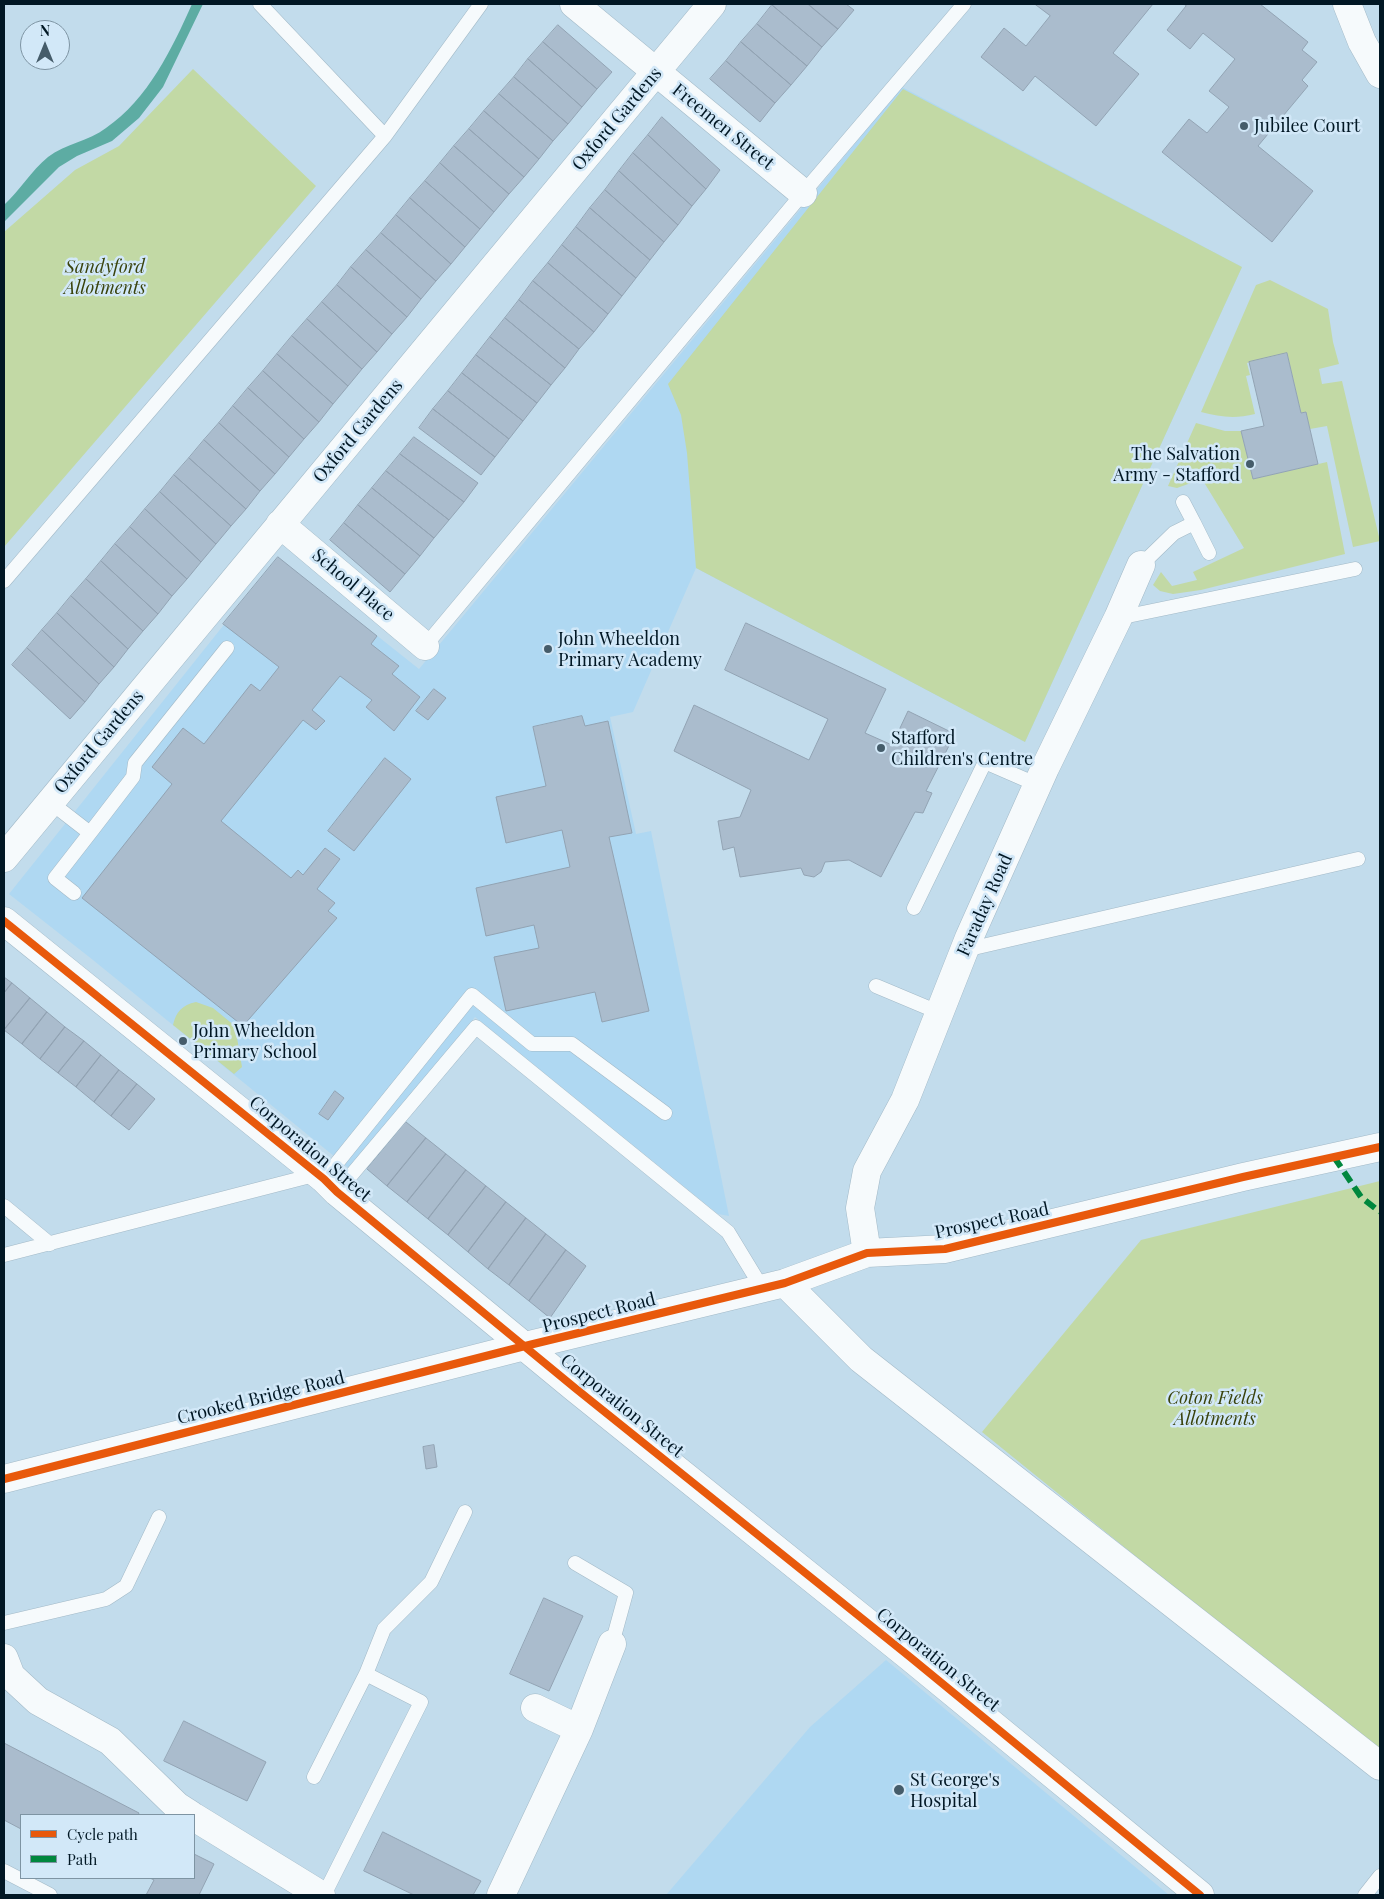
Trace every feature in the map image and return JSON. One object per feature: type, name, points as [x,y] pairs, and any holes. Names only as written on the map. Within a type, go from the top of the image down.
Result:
[{"type":"street","name":"Freemen Street","points":[[574,4],[803,193]]},
{"type":"street","name":"Oxford Gardens","points":[[4,858],[712,4]]},
{"type":"street","points":[[1347,4],[1362,42],[1380,74]]},
{"type":"street","name":"School Place","points":[[280,524],[426,646]]},
{"type":"street","name":"Faraday Road","points":[[867,1253],[860,1208],[867,1171],[905,1100],[938,1012],[965,950],[1038,785],[1118,618],[1141,565]]},
{"type":"street","name":"Corporation Street","points":[[4,921],[326,1181],[525,1346],[910,1657],[1200,1895]]},
{"type":"street","name":"Prospect Road","points":[[525,1346],[773,1286],[867,1253],[945,1249],[1242,1177],[1380,1148]]},
{"type":"street","points":[[773,1286],[861,1359],[1380,1766]]},
{"type":"street","name":"Crooked Bridge Road","points":[[4,1479],[525,1346]]},
{"type":"street","points":[[501,1895],[579,1729],[612,1644]]},
{"type":"street","points":[[4,1658],[11,1676],[38,1701],[110,1741],[177,1806],[190,1814]]},
{"type":"street","points":[[535,1708],[579,1729]]},
{"type":"street","points":[[195,1817],[322,1895]]},
{"type":"lane","points":[[260,4],[385,136]]},
{"type":"lane","points":[[4,581],[385,136],[481,4]]},
{"type":"lane","points":[[426,646],[803,193],[964,4]]},
{"type":"lane","points":[[1184,502],[1209,552]]},
{"type":"lane","points":[[1141,565],[1174,533],[1194,523]]},
{"type":"lane","points":[[1118,618],[1355,569]]},
{"type":"lane","points":[[74,893],[55,878],[133,777],[134,763],[227,648]]},
{"type":"lane","points":[[914,908],[985,762],[1038,785]]},
{"type":"lane","points":[[50,802],[90,833]]},
{"type":"lane","points":[[965,950],[1358,859]]},
{"type":"lane","points":[[876,986],[938,1012]]},
{"type":"lane","points":[[326,1181],[472,995],[532,1044],[572,1044],[665,1113]]},
{"type":"lane","points":[[4,1254],[326,1181],[476,1027],[728,1232],[773,1286]]},
{"type":"lane","points":[[4,1206],[50,1244]]},
{"type":"lane","points":[[314,1777],[366,1674],[384,1629],[431,1582],[465,1512]]},
{"type":"lane","points":[[4,1623],[106,1599],[126,1586],[159,1517]]},
{"type":"lane","points":[[575,1563],[626,1593],[612,1644]]},
{"type":"lane","points":[[322,1895],[421,1702],[366,1674]]},
{"type":"lane","points":[[4,1871],[50,1895]]},
{"type":"lane","points":[[1365,1895],[1380,1876]]},
{"type":"shaded area","points":[[192,4],[203,4],[163,87],[139,118],[112,141],[77,156],[59,167],[4,222],[4,205],[42,162],[62,149],[106,128],[134,103],[167,55]]},
{"type":"shaded area","name":"John Wheeldon Primary Academy","points":[[902,87],[1242,267],[1025,742],[696,568],[633,712],[610,717],[636,834],[651,831],[729,1216],[718,1214],[475,1017],[351,1170],[9,894],[278,557],[419,669]]},
{"type":"shaded area","name":"St George's Hospital","points":[[886,1660],[1169,1895],[666,1895],[810,1727]]},
{"type":"green space","name":"Sandyford Allotments","points":[[193,69],[316,186],[4,547],[4,232],[75,170],[119,146]]},
{"type":"green space","points":[[903,89],[1242,267],[1025,742],[696,568],[687,453],[681,415],[668,384]]},
{"type":"green space","points":[[1270,280],[1328,309],[1333,342],[1339,364],[1319,369],[1322,384],[1342,381],[1380,541],[1353,547],[1327,426],[1310,429],[1306,412],[1301,413],[1287,353],[1247,363],[1250,375],[1246,376],[1255,414],[1228,417],[1201,412],[1256,285]]},
{"type":"green space","points":[[1196,423],[1225,431],[1241,431],[1253,479],[1327,462],[1345,554],[1201,590],[1173,594],[1160,591],[1153,585],[1161,572],[1172,586],[1197,580],[1193,572],[1244,548],[1202,479],[1177,488],[1168,486]]},
{"type":"green space","points":[[196,1002],[213,1008],[235,1026],[242,1067],[234,1074],[173,1025],[180,1010]]},
{"type":"green space","name":"Coton Fields Allotments","points":[[1380,1181],[1380,1754],[982,1432],[1141,1240]]},
{"type":"building","points":[[808,4],[838,29],[822,47],[772,5]]},
{"type":"building","points":[[808,4],[846,4],[854,10],[838,29]]},
{"type":"building","points":[[1035,4],[1153,4],[1113,53],[1139,74],[1096,126],[1035,76],[1023,91],[981,57],[1004,28],[1026,46],[1050,16]]},
{"type":"building","name":"Jubilee Court","points":[[1184,4],[1260,4],[1308,42],[1302,50],[1317,62],[1302,80],[1308,86],[1258,146],[1313,191],[1272,242],[1162,152],[1189,119],[1207,133],[1229,107],[1209,91],[1235,59],[1203,33],[1190,49],[1167,30],[1186,6]]},
{"type":"building","points":[[772,5],[822,47],[807,66],[757,24]]},
{"type":"building","points":[[757,24],[807,66],[791,85],[741,42]]},
{"type":"building","points":[[558,25],[612,72],[597,89],[543,42]]},
{"type":"building","points":[[543,42],[597,89],[582,107],[528,59]]},
{"type":"building","points":[[741,42],[791,85],[775,103],[726,61]]},
{"type":"building","points":[[528,59],[582,107],[568,124],[514,77]]},
{"type":"building","points":[[726,61],[775,103],[760,122],[710,79]]},
{"type":"building","points":[[514,77],[568,124],[553,141],[499,94]]},
{"type":"building","points":[[499,94],[553,141],[539,159],[484,111]]},
{"type":"building","points":[[484,111],[539,159],[524,177],[469,129]]},
{"type":"building","points":[[662,117],[720,170],[706,189],[648,135]]},
{"type":"building","points":[[469,129],[524,177],[509,194],[454,146]]},
{"type":"building","points":[[648,135],[706,189],[692,206],[633,153]]},
{"type":"building","points":[[454,146],[509,194],[494,212],[440,163]]},
{"type":"building","points":[[633,153],[692,206],[678,225],[619,171]]},
{"type":"building","points":[[440,163],[494,212],[480,229],[425,181]]},
{"type":"building","points":[[619,171],[678,225],[664,242],[605,190]]},
{"type":"building","points":[[425,181],[480,229],[465,247],[410,198]]},
{"type":"building","points":[[605,190],[664,242],[650,260],[590,208]]},
{"type":"building","points":[[410,198],[465,247],[451,264],[396,215]]},
{"type":"building","points":[[590,208],[650,260],[636,278],[576,227]]},
{"type":"building","points":[[396,215],[451,264],[436,281],[381,233]]},
{"type":"building","points":[[576,227],[636,278],[622,296],[562,245]]},
{"type":"building","points":[[381,233],[436,281],[421,299],[366,250]]},
{"type":"building","points":[[562,245],[622,296],[608,314],[548,263]]},
{"type":"building","points":[[366,250],[421,299],[407,317],[351,267]]},
{"type":"building","points":[[548,263],[608,314],[594,332],[533,281]]},
{"type":"building","points":[[351,267],[407,317],[392,334],[337,285]]},
{"type":"building","points":[[533,281],[594,332],[579,349],[519,300]]},
{"type":"building","points":[[337,285],[392,334],[377,352],[322,302]]},
{"type":"building","points":[[519,300],[579,349],[565,368],[505,318]]},
{"type":"building","points":[[322,302],[377,352],[362,369],[307,319]]},
{"type":"building","points":[[505,318],[565,368],[551,385],[490,337]]},
{"type":"building","points":[[307,319],[362,369],[348,386],[292,336]]},
{"type":"building","points":[[292,336],[348,386],[333,404],[277,354]]},
{"type":"building","points":[[490,337],[551,385],[537,403],[476,355]]},
{"type":"building","points":[[1287,353],[1301,413],[1306,412],[1318,464],[1253,479],[1241,431],[1264,426],[1249,362]]},
{"type":"building","points":[[277,354],[333,404],[319,422],[263,371]]},
{"type":"building","points":[[476,355],[537,403],[523,421],[462,373]]},
{"type":"building","points":[[263,371],[319,422],[304,439],[248,388]]},
{"type":"building","points":[[462,373],[523,421],[509,439],[448,391]]},
{"type":"building","points":[[248,388],[304,439],[289,457],[233,406]]},
{"type":"building","points":[[448,391],[509,439],[495,457],[433,409]]},
{"type":"building","points":[[233,406],[289,457],[275,474],[219,423]]},
{"type":"building","points":[[433,409],[495,457],[481,475],[419,428]]},
{"type":"building","points":[[219,423],[275,474],[260,491],[204,440]]},
{"type":"building","points":[[414,437],[478,483],[464,502],[400,454]]},
{"type":"building","points":[[204,440],[260,491],[246,509],[189,458]]},
{"type":"building","points":[[400,454],[464,502],[449,520],[386,471]]},
{"type":"building","points":[[189,458],[246,509],[231,526],[174,475]]},
{"type":"building","points":[[386,471],[449,520],[434,538],[372,488]]},
{"type":"building","points":[[174,475],[231,526],[216,544],[160,492]]},
{"type":"building","points":[[372,488],[434,538],[420,556],[358,505]]},
{"type":"building","points":[[160,492],[216,544],[201,562],[145,509]]},
{"type":"building","points":[[358,505],[420,556],[405,574],[344,523]]},
{"type":"building","points":[[145,509],[201,562],[187,579],[130,527]]},
{"type":"building","points":[[344,523],[405,574],[390,592],[330,540]]},
{"type":"building","points":[[130,527],[187,579],[172,596],[115,544]]},
{"type":"building","points":[[115,544],[172,596],[158,614],[101,561]]},
{"type":"building","points":[[278,557],[377,636],[371,644],[399,666],[392,674],[420,697],[394,731],[366,707],[372,700],[340,676],[312,710],[325,721],[316,730],[303,720],[221,821],[291,878],[298,870],[303,875],[325,848],[340,859],[317,889],[335,903],[328,911],[337,918],[243,1026],[82,898],[172,784],[152,767],[183,728],[204,744],[251,684],[260,691],[279,667],[223,624]]},
{"type":"building","points":[[101,561],[158,614],[143,631],[86,579]]},
{"type":"building","points":[[86,579],[143,631],[128,649],[71,596]]},
{"type":"building","points":[[71,596],[128,649],[114,667],[57,613]]},
{"type":"building","points":[[57,613],[114,667],[99,684],[42,630]]},
{"type":"building","name":"Stafford Children's Centre","points":[[746,623],[886,689],[865,733],[892,745],[908,711],[955,734],[926,791],[932,793],[923,813],[915,812],[881,877],[849,860],[825,862],[821,872],[814,877],[804,875],[801,868],[740,877],[734,847],[723,850],[718,821],[740,817],[751,790],[674,751],[694,705],[809,760],[828,719],[725,670]]},
{"type":"building","points":[[42,630],[99,684],[85,702],[27,648]]},
{"type":"building","points":[[27,648],[85,702],[70,719],[12,665]]},
{"type":"building","points":[[434,689],[446,698],[428,720],[416,711]]},
{"type":"building","points":[[582,716],[585,726],[608,721],[632,833],[609,837],[649,1011],[602,1022],[595,992],[506,1011],[494,957],[539,948],[534,925],[486,936],[476,888],[570,867],[562,830],[506,843],[496,797],[546,786],[533,727]]},
{"type":"building","points":[[385,758],[411,779],[354,851],[328,831]]},
{"type":"building","points":[[4,977],[12,983],[4,993]]},
{"type":"building","points":[[12,983],[30,998],[4,1030],[4,993]]},
{"type":"building","points":[[30,998],[47,1012],[22,1044],[4,1030]]},
{"type":"building","points":[[47,1012],[65,1027],[40,1059],[22,1044]]},
{"type":"building","points":[[65,1027],[84,1041],[58,1073],[40,1059]]},
{"type":"building","points":[[84,1041],[101,1055],[76,1087],[58,1073]]},
{"type":"building","points":[[101,1055],[119,1070],[94,1102],[76,1087]]},
{"type":"building","points":[[119,1070],[137,1084],[111,1116],[94,1102]]},
{"type":"building","points":[[137,1084],[155,1099],[129,1130],[111,1116]]},
{"type":"building","points":[[335,1091],[344,1098],[328,1120],[319,1114]]},
{"type":"building","points":[[406,1122],[426,1138],[387,1186],[367,1169]]},
{"type":"building","points":[[426,1138],[446,1154],[407,1202],[387,1186]]},
{"type":"building","points":[[446,1154],[466,1170],[428,1219],[407,1202]]},
{"type":"building","points":[[466,1170],[486,1186],[448,1235],[428,1219]]},
{"type":"building","points":[[486,1186],[506,1202],[468,1252],[448,1235]]},
{"type":"building","points":[[506,1202],[526,1218],[488,1269],[468,1252]]},
{"type":"building","points":[[526,1218],[546,1234],[509,1285],[488,1269]]},
{"type":"building","points":[[546,1234],[566,1250],[529,1301],[509,1285]]},
{"type":"building","points":[[566,1250],[586,1266],[550,1318],[529,1301]]},
{"type":"building","points":[[434,1445],[437,1467],[426,1469],[423,1447]]},
{"type":"building","points":[[544,1598],[583,1616],[549,1691],[510,1674]]},
{"type":"building","points":[[184,1721],[266,1762],[247,1801],[164,1761]]},
{"type":"building","points":[[4,1743],[139,1813],[20,1814],[20,1828],[4,1820]]},
{"type":"building","points":[[383,1832],[481,1881],[473,1895],[414,1895],[364,1871]]},
{"type":"building","points":[[195,1854],[214,1864],[199,1895],[146,1895],[154,1880],[152,1879],[195,1879]]},
{"type":"marked path","points":[[1334,1157],[1361,1197],[1380,1212]]},
{"type":"cycle path","points":[[4,921],[324,1179],[337,1192],[575,1388],[910,1657],[1200,1895]]},
{"type":"cycle path","points":[[4,1479],[525,1346],[785,1283],[867,1253],[945,1249],[1243,1177],[1380,1147]]},
{"type":"place","name":"Jubilee Court","points":[[1244,126]]},
{"type":"place","name":"The Salvation Army - Stafford","points":[[1250,464]]},
{"type":"place","name":"John Wheeldon Primary Academy","points":[[548,649]]},
{"type":"place","name":"Stafford Children's Centre","points":[[881,748]]},
{"type":"place","name":"John Wheeldon Primary School","points":[[183,1041]]},
{"type":"place","name":"St George's Hospital","points":[[899,1790]]}]
